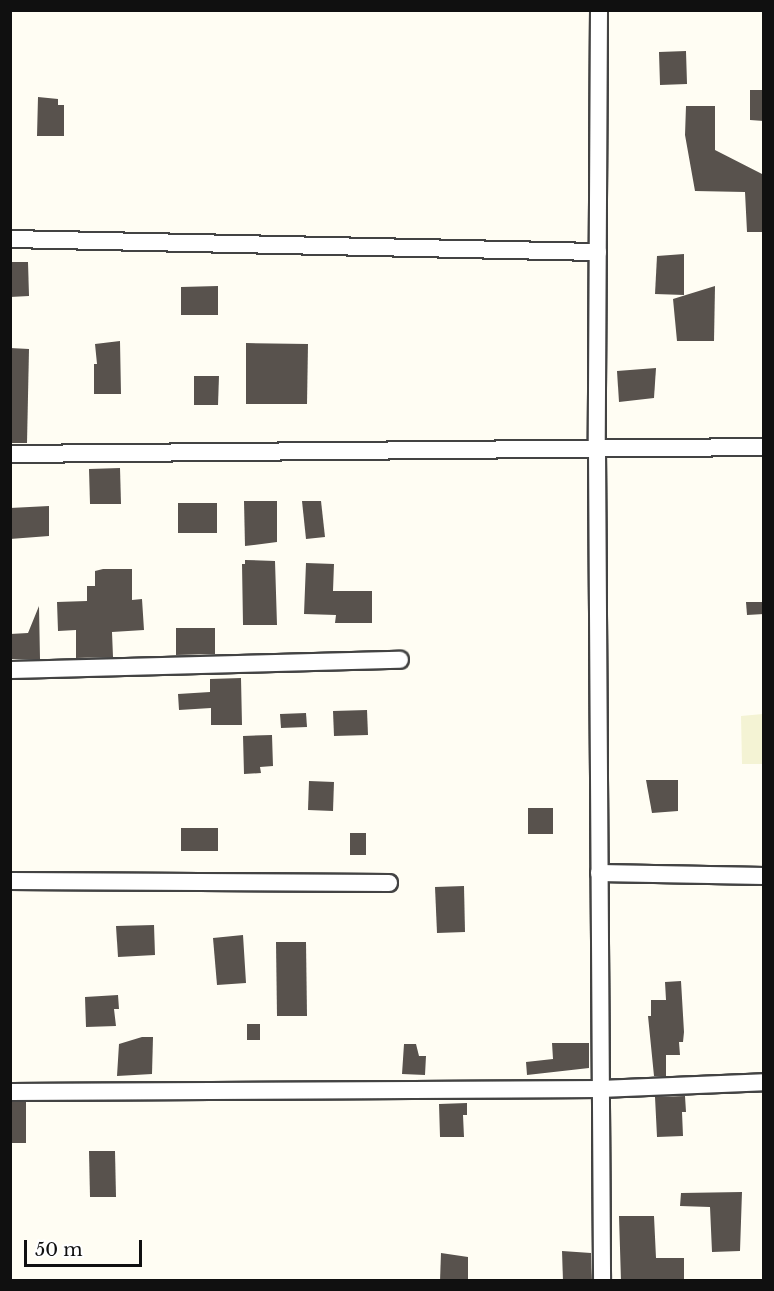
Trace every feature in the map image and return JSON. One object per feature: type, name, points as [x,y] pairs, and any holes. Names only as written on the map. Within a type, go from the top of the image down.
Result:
[{"type":"street","points":[[599,10],[597,450],[602,1281]]},
{"type":"street","points":[[10,240],[598,252]]},
{"type":"street","points":[[10,454],[764,447]]},
{"type":"street","points":[[10,670],[400,660]]},
{"type":"street","points":[[599,873],[764,876]]},
{"type":"street","points":[[10,881],[389,883]]},
{"type":"street","points":[[10,1092],[600,1089],[764,1082]]},
{"type":"green space","points":[[763,714],[763,764],[742,764],[741,716]]},
{"type":"building","points":[[686,51],[687,84],[660,85],[659,52]]},
{"type":"building","points":[[750,90],[764,90],[764,121],[750,120]]},
{"type":"building","points":[[38,97],[58,99],[58,105],[64,105],[64,136],[37,136]]},
{"type":"building","points":[[686,106],[715,106],[715,150],[764,175],[764,232],[747,232],[745,192],[695,191],[685,135]]},
{"type":"building","points":[[684,254],[684,295],[655,294],[657,256]]},
{"type":"building","points":[[10,262],[28,262],[29,296],[10,297]]},
{"type":"building","points":[[218,286],[218,315],[181,315],[181,287]]},
{"type":"building","points":[[715,286],[714,341],[677,341],[673,299]]},
{"type":"building","points":[[120,341],[121,394],[94,394],[94,364],[97,364],[95,344]]},
{"type":"building","points":[[246,343],[308,344],[307,404],[246,404]]},
{"type":"building","points":[[10,348],[29,349],[27,443],[10,443]]},
{"type":"building","points":[[656,368],[654,398],[619,402],[617,371]]},
{"type":"building","points":[[194,376],[219,376],[218,405],[194,405]]},
{"type":"building","points":[[120,468],[121,504],[90,504],[89,469]]},
{"type":"building","points":[[244,501],[277,501],[277,542],[245,546]]},
{"type":"building","points":[[302,501],[321,501],[325,537],[306,539]]},
{"type":"building","points":[[178,503],[217,503],[217,533],[178,533]]},
{"type":"building","points":[[49,506],[49,536],[10,539],[10,508]]},
{"type":"building","points":[[245,560],[275,561],[277,625],[243,625],[242,564],[245,564]]},
{"type":"building","points":[[306,563],[334,564],[333,591],[372,591],[372,623],[335,623],[336,615],[304,614]]},
{"type":"building","points":[[132,569],[132,600],[142,599],[144,630],[112,632],[113,657],[76,658],[76,630],[58,631],[57,602],[87,601],[87,586],[95,586],[95,571]]},
{"type":"building","points":[[746,602],[764,602],[764,614],[747,615]]},
{"type":"building","points":[[39,606],[40,659],[10,659],[10,634],[28,633]]},
{"type":"building","points":[[176,628],[215,628],[215,654],[176,655]]},
{"type":"building","points":[[241,678],[242,725],[211,725],[211,708],[179,710],[178,694],[210,692],[210,679]]},
{"type":"building","points":[[367,710],[368,735],[334,736],[333,711]]},
{"type":"building","points":[[306,713],[307,727],[281,728],[280,714]]},
{"type":"building","points":[[272,735],[273,766],[260,767],[261,773],[244,774],[243,736]]},
{"type":"building","points":[[646,780],[678,780],[678,811],[652,813]]},
{"type":"building","points":[[309,781],[334,782],[333,811],[308,810]]},
{"type":"building","points":[[528,808],[553,808],[553,834],[528,834]]},
{"type":"building","points":[[181,828],[218,828],[218,851],[181,851]]},
{"type":"building","points":[[350,833],[366,833],[366,855],[350,855]]},
{"type":"building","points":[[464,886],[465,932],[437,933],[435,887]]},
{"type":"building","points":[[154,925],[155,955],[118,957],[116,926]]},
{"type":"building","points":[[243,935],[246,983],[217,985],[213,938]]},
{"type":"building","points":[[276,942],[306,942],[307,1016],[277,1016]]},
{"type":"building","points":[[681,981],[684,1032],[683,1042],[679,1042],[680,1055],[666,1055],[666,1076],[654,1076],[648,1016],[651,1016],[651,1000],[666,1000],[665,982]]},
{"type":"building","points":[[118,995],[119,1009],[114,1009],[116,1026],[86,1027],[85,997]]},
{"type":"building","points":[[247,1024],[260,1024],[260,1040],[247,1040]]},
{"type":"building","points":[[142,1037],[153,1037],[152,1074],[117,1076],[119,1044]]},
{"type":"building","points":[[552,1043],[589,1043],[589,1068],[527,1075],[526,1062],[553,1059]]},
{"type":"building","points":[[404,1044],[416,1044],[419,1056],[426,1056],[425,1075],[402,1074]]},
{"type":"building","points":[[685,1096],[686,1112],[682,1112],[683,1136],[657,1137],[655,1097]]},
{"type":"building","points":[[10,1102],[26,1102],[26,1143],[10,1143]]},
{"type":"building","points":[[467,1103],[467,1115],[463,1115],[464,1137],[440,1137],[439,1104]]},
{"type":"building","points":[[89,1151],[115,1151],[116,1197],[90,1197]]},
{"type":"building","points":[[742,1192],[740,1251],[712,1252],[710,1207],[680,1206],[681,1193]]},
{"type":"building","points":[[619,1216],[654,1216],[656,1258],[684,1258],[684,1281],[621,1281]]},
{"type":"building","points":[[562,1251],[591,1253],[592,1281],[563,1281]]},
{"type":"building","points":[[441,1253],[468,1257],[468,1281],[440,1281]]}]
